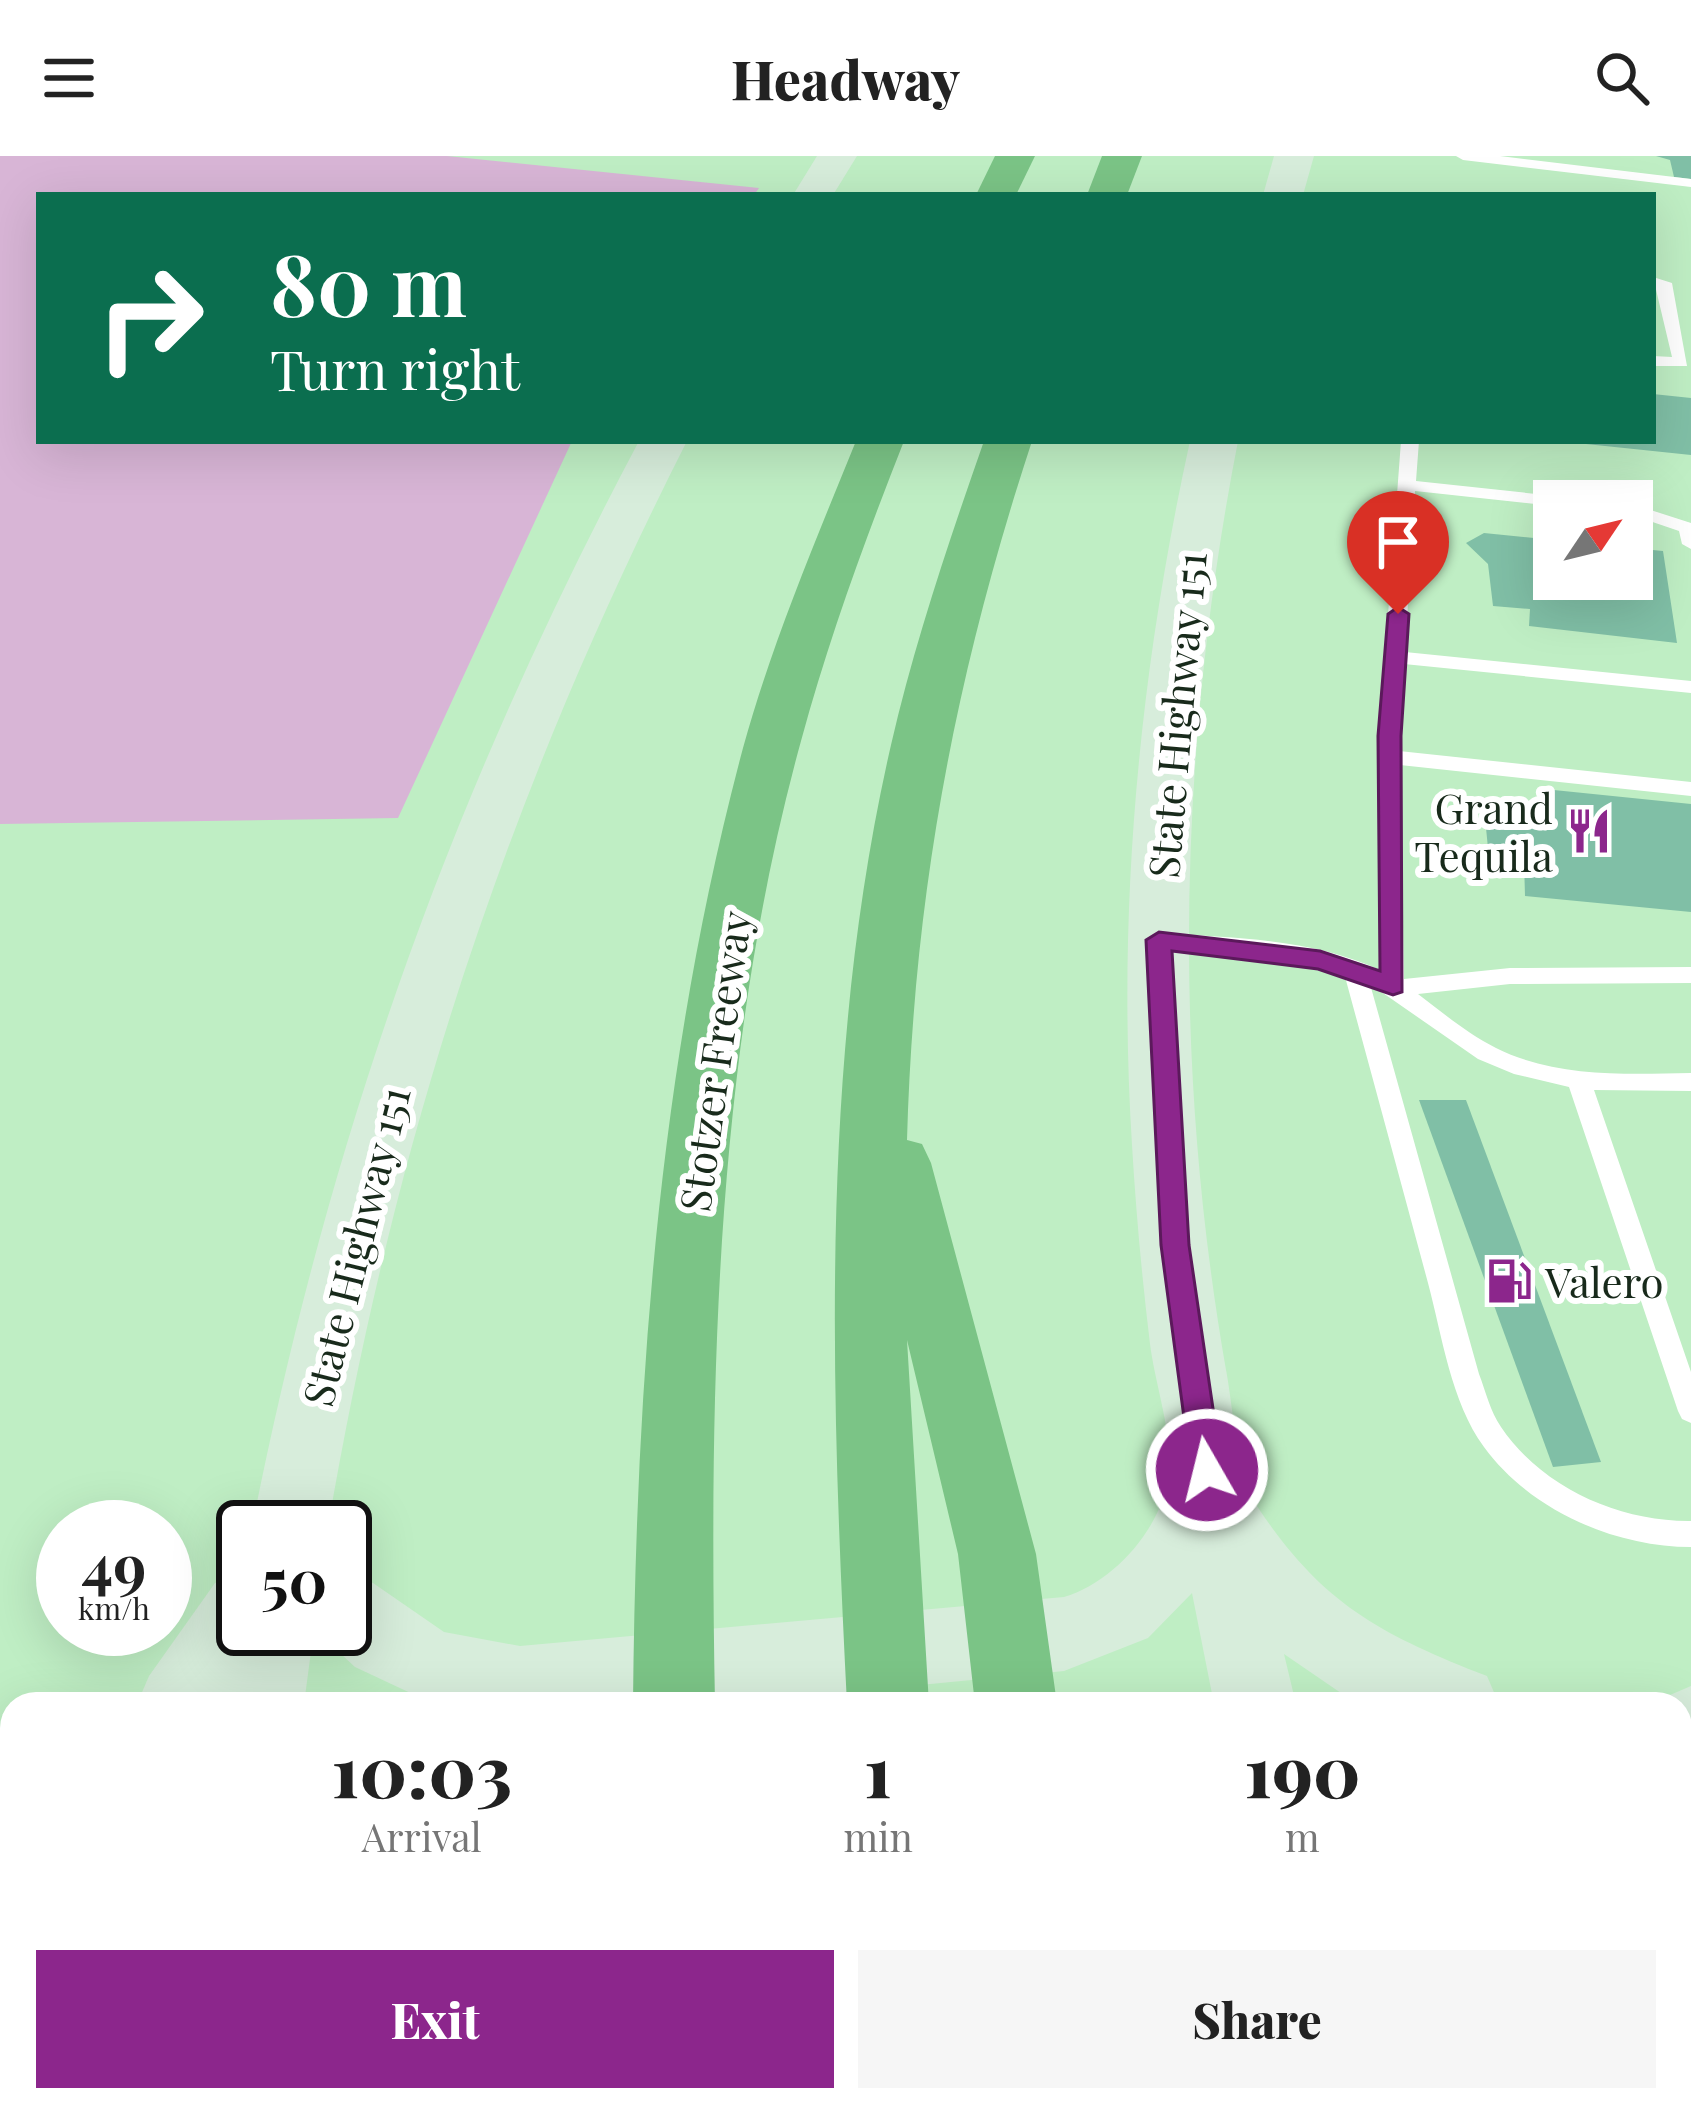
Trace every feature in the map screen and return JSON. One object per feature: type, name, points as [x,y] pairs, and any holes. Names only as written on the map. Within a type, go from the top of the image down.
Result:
[{"type":"highway","points":[[997,192],[1015,156]]},
{"type":"highway","points":[[1108,192],[1122,156]]},
{"type":"highway","name":"Stotzer Freeway","points":[[674,1692],[690,1238],[725,952],[786,691],[826,567],[879,444]]},
{"type":"highway","points":[[887,1692],[871,1404],[876,1078],[894,884],[912,772],[946,622],[1007,444]]},
{"type":"highway","points":[[876,1078],[997,1554],[1014,1692]]},
{"type":"main road","points":[[816,192],[837,156]]},
{"type":"main road","points":[[1284,192],[1294,156]]},
{"type":"main road","name":"State Highway 151","points":[[296,1500],[355,1226],[442,943],[570,624],[661,444]]},
{"type":"main road","name":"State Highway 151","points":[[1213,444],[1172,664],[1159,940],[1173,1222],[1207,1470],[1253,1692]]},
{"type":"main road","points":[[372,1636],[407,1656],[476,1681],[520,1685],[1064,1634],[1128,1609],[1164,1575],[1192,1519],[1207,1470]]},
{"type":"main road","points":[[1207,1470],[1233,1532],[1252,1562],[1312,1626],[1383,1676],[1426,1692]]},
{"type":"main road","points":[[186,1692],[216,1648]]},
{"type":"main road","points":[[265,1692],[270,1656]]},
{"type":"lane","points":[[1463,156],[1691,183]]},
{"type":"lane","points":[[1656,282],[1664,283],[1662,316],[1681,363],[1656,361]]},
{"type":"lane","points":[[1395,987],[1389,757],[1410,444]]},
{"type":"lane","points":[[1408,485],[1533,499]]},
{"type":"lane","points":[[1653,516],[1687,528],[1691,544]]},
{"type":"lane","points":[[1395,657],[1691,686]]},
{"type":"lane","points":[[1389,757],[1691,789]]},
{"type":"lane","points":[[1159,940],[1243,948],[1354,968],[1395,987],[1497,1059],[1580,1084],[1691,1082]]},
{"type":"lane","points":[[1354,968],[1466,1374],[1492,1438],[1543,1487],[1607,1520],[1662,1537],[1691,1534]]},
{"type":"lane","points":[[1395,987],[1510,976],[1691,975]]},
{"type":"lane","points":[[1580,1084],[1691,1411]]},
{"type":"shaded area","points":[[0,156],[447,156],[759,188],[756,192],[36,192],[36,444],[571,444],[398,818],[0,824]]},
{"type":"building","points":[[1656,156],[1691,156],[1691,179],[1674,177],[1670,160]]},
{"type":"building","points":[[1656,394],[1691,398],[1691,455],[1586,444],[1656,444]]},
{"type":"building","points":[[1484,533],[1533,538],[1533,600],[1653,600],[1653,550],[1663,551],[1677,643],[1529,626],[1530,609],[1493,606],[1488,564],[1466,543]]},
{"type":"building","name":"Grand Tequila","points":[[1544,789],[1691,804],[1691,912],[1525,896],[1524,861],[1489,858],[1483,798],[1545,803]]},
{"type":"building","name":"Valero","points":[[1419,1100],[1466,1100],[1601,1462],[1553,1467]]},
{"type":"place","name":"Grand Tequila","points":[[1589,831]]},
{"type":"place","name":"Valero","points":[[1509,1281]]},
{"type":"route","points":[[1207,1470],[1175,1245],[1160,1031],[1159,940],[1320,960],[1393,985],[1389,736],[1398,614]]}]
